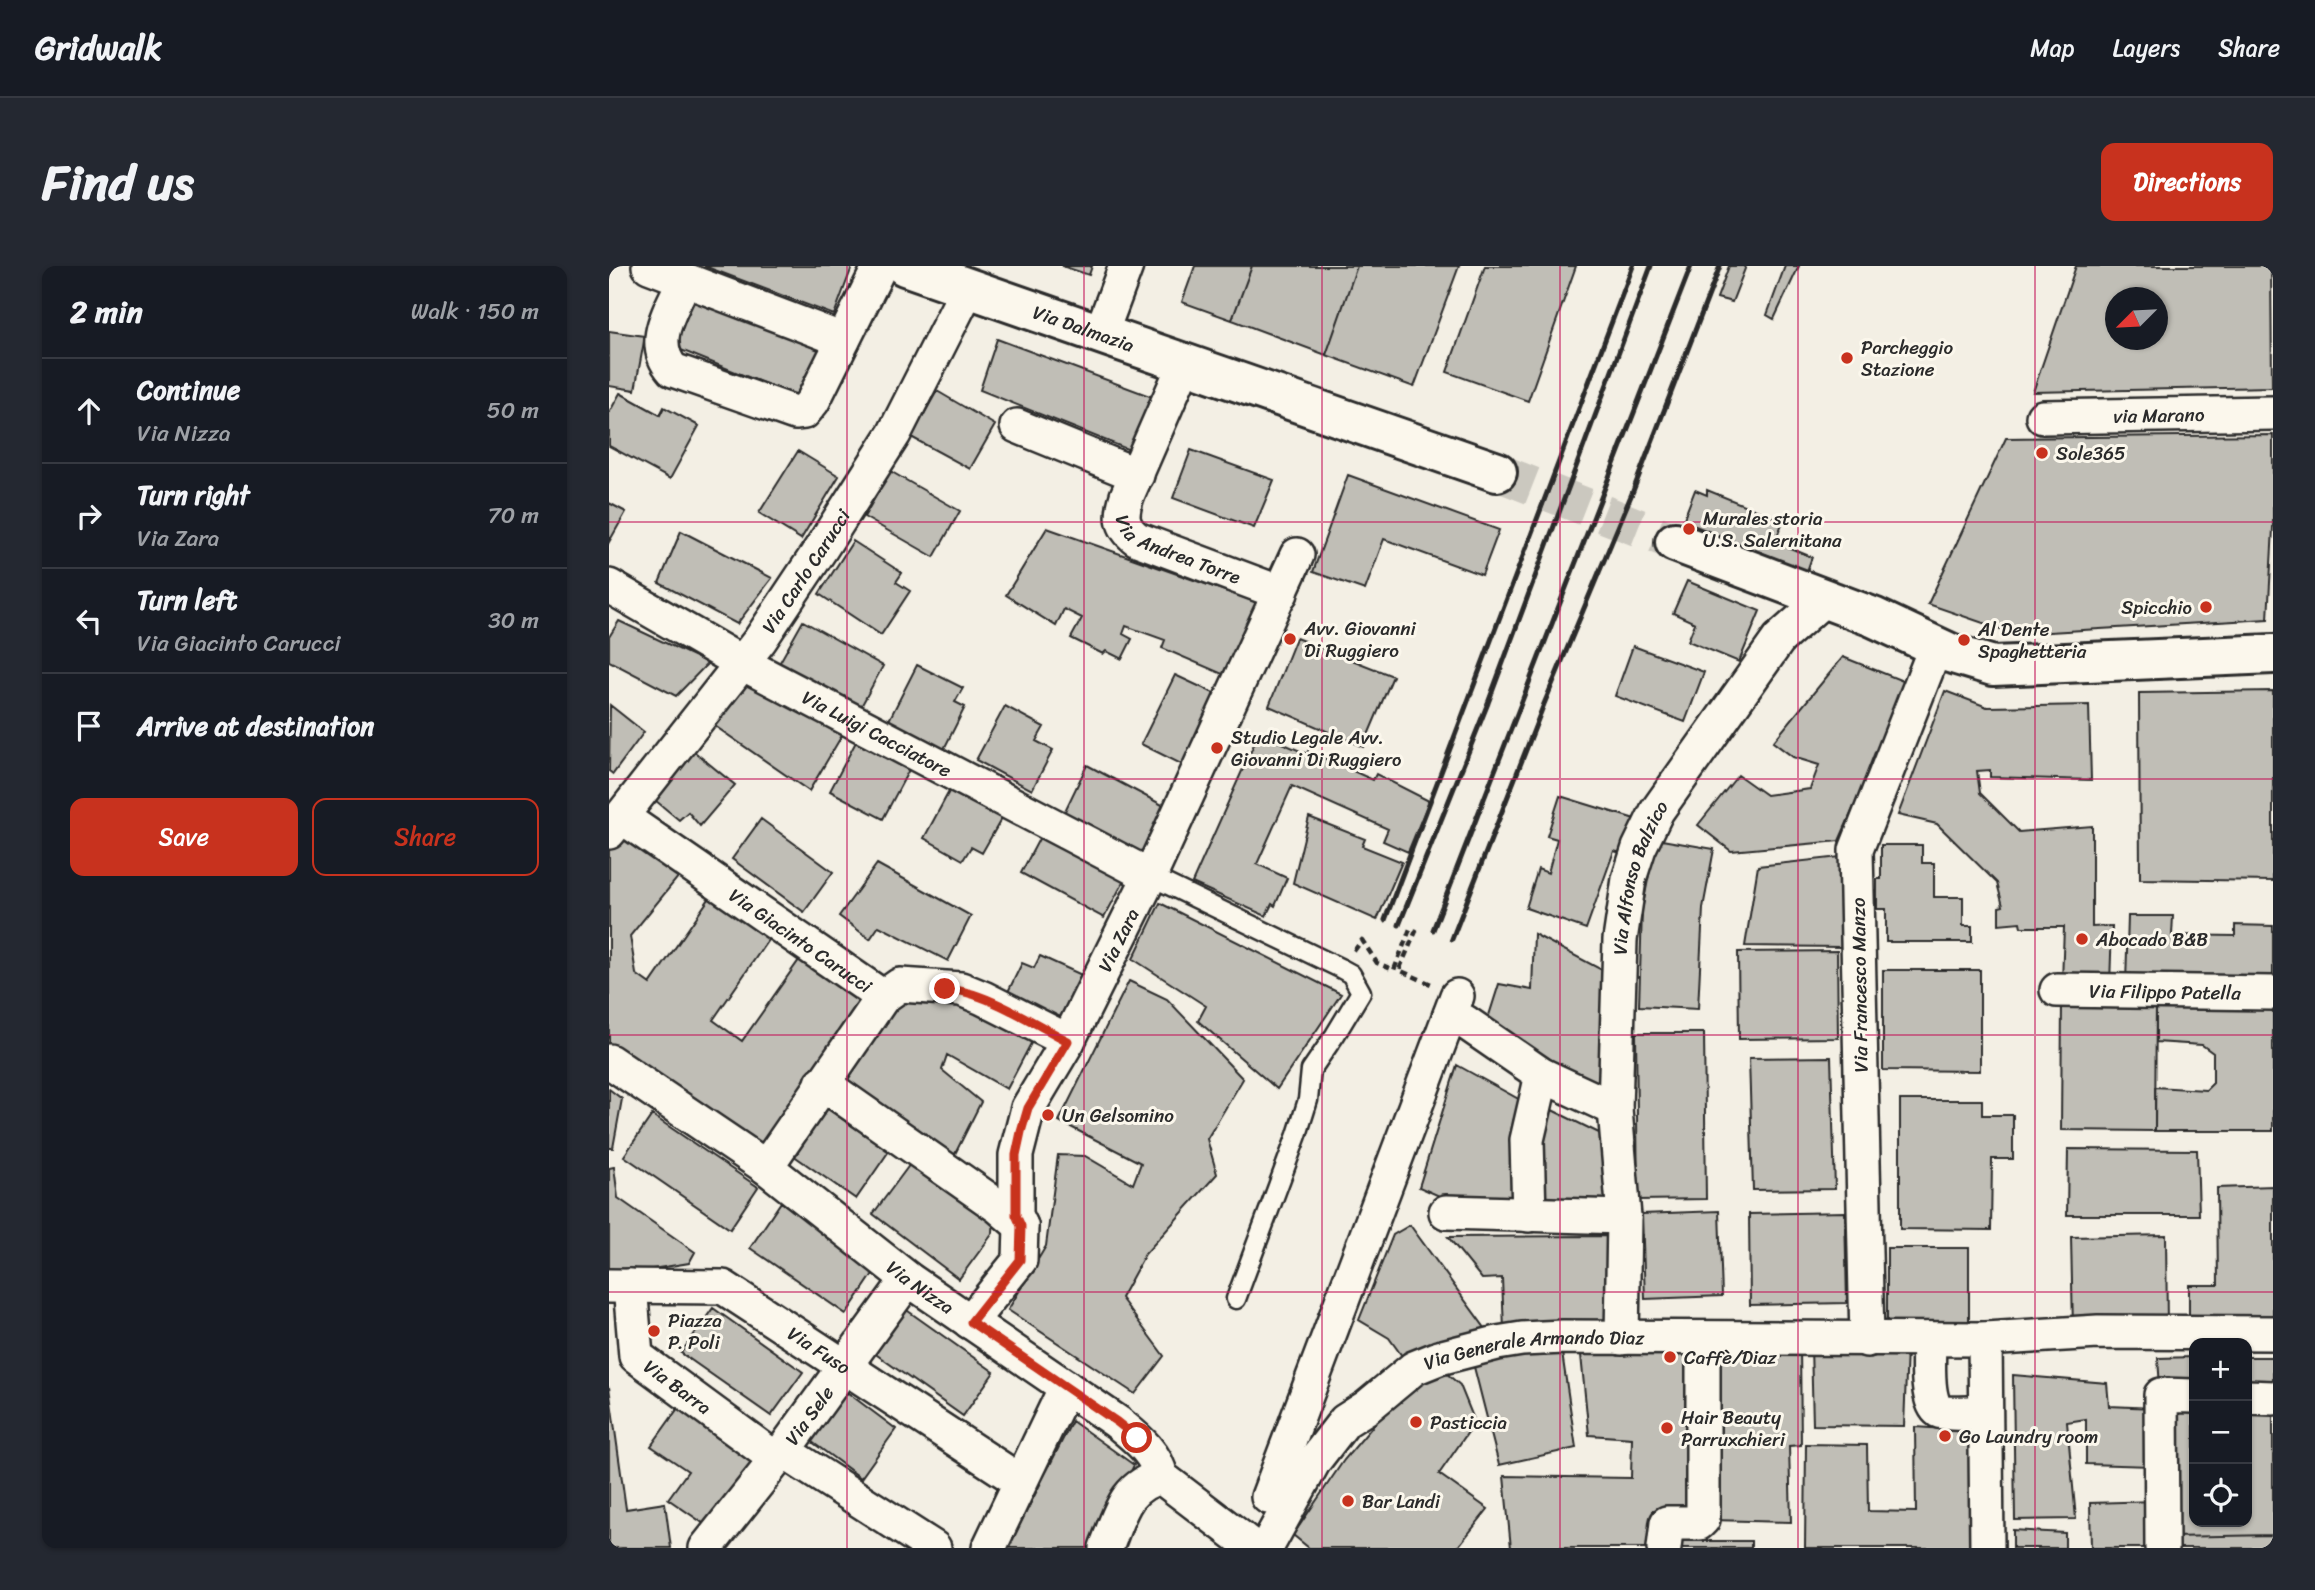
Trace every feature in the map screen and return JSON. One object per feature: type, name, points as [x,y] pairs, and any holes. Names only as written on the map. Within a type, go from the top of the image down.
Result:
[{"type":"main road","name":"Via Dalmazia","points":[[905,266],[1497,472]]},
{"type":"main road","points":[[1675,542],[1825,598],[1950,653],[1993,666],[2273,654]]},
{"type":"street","points":[[649,266],[843,340]]},
{"type":"street","points":[[684,281],[660,342],[664,360],[673,370],[787,411],[804,412],[813,401],[880,266]]},
{"type":"street","points":[[1101,332],[1126,266]]},
{"type":"street","name":"Via Carlo Carucci","points":[[616,825],[742,663],[822,547],[894,434],[968,288]]},
{"type":"street","name":"Via Andrea Torre","points":[[1185,363],[1124,506],[1122,516],[1127,531],[1137,539],[1281,593]]},
{"type":"street","name":"via Marano","points":[[2043,417],[2273,413]]},
{"type":"street","name":"Via Andrea Torre","points":[[1017,426],[1137,475]]},
{"type":"street","name":"Via Zara","points":[[971,1322],[1020,1260],[1021,1226],[1016,1215],[1016,1155],[1028,1108],[1068,1041],[1150,876],[1297,555]]},
{"type":"street","name":"Via Luigi Cacciatore","points":[[609,586],[742,663],[1150,876]]},
{"type":"street","name":"Via Alfonso Balzico","points":[[1622,1338],[1624,1217],[1615,1109],[1620,940],[1629,879],[1657,811],[1779,639],[1825,598]]},
{"type":"street","name":"Via Francesco Manzo","points":[[1867,1339],[1856,850],[1936,646]]},
{"type":"street","name":"Via Giacinto Carucci","points":[[616,825],[883,997],[900,985],[961,989],[1068,1041]]},
{"type":"street","name":"Via Filippo Patella","points":[[2057,990],[2273,993]]},
{"type":"street","points":[[765,1167],[883,997]]},
{"type":"street","points":[[1454,1005],[1465,1022],[1542,1075],[1615,1109]]},
{"type":"street","points":[[1268,1497],[1454,1005]]},
{"type":"street","name":"Via Nizza","points":[[609,1061],[765,1167],[908,1279],[1137,1438],[1156,1461],[1161,1477],[1254,1548]]},
{"type":"street","points":[[827,1075],[1021,1226]]},
{"type":"street","points":[[1529,1215],[1527,1140],[1542,1075]]},
{"type":"street","points":[[1446,1212],[1624,1217]]},
{"type":"street","name":"Via Sele","points":[[706,1548],[779,1455],[908,1279]]},
{"type":"street","name":"Via Fuso","points":[[619,1286],[723,1287],[1012,1476]]},
{"type":"street","name":"Via Barra","points":[[619,1286],[636,1356],[779,1455],[934,1548]]},
{"type":"street","name":"Via Generale Armando Diaz","points":[[1266,1548],[1314,1461],[1345,1421],[1367,1407],[1414,1368],[1468,1350],[1522,1339],[1563,1336],[1985,1339],[2098,1332],[2273,1334]]},
{"type":"street","points":[[1664,1548],[1667,1523],[1699,1523],[1703,1519],[1703,1338]]},
{"type":"street","points":[[1929,1339],[1930,1390],[1935,1407],[1943,1412],[1985,1413]]},
{"type":"street","points":[[1985,1339],[1987,1548]]},
{"type":"street","points":[[989,1548],[1066,1387]]},
{"type":"street","points":[[2162,1548],[2161,1395],[2189,1396]]},
{"type":"street","points":[[2252,1398],[2273,1398]]},
{"type":"street","points":[[1105,1548],[1130,1493],[1140,1484],[1161,1477]]},
{"type":"lane","points":[[1150,876],[1341,968],[1351,974],[1360,992],[1311,1070],[1308,1100],[1297,1135],[1236,1299]]},
{"type":"path","points":[[1341,968],[1362,940],[1377,963],[1394,970],[1409,929],[1416,931],[1399,970],[1454,1005]]},
{"type":"building","points":[[704,266],[850,266],[852,267],[834,315]]},
{"type":"building","points":[[1062,266],[1092,266],[1089,275]]},
{"type":"building","points":[[1195,266],[1252,266],[1232,320],[1182,302]]},
{"type":"building","points":[[1252,266],[1357,266],[1326,355],[1232,320]]},
{"type":"building","points":[[1357,266],[1459,266],[1414,387],[1326,355]]},
{"type":"building","points":[[1485,266],[1576,266],[1528,401],[1447,372]]},
{"type":"building","points":[[1729,266],[1746,266],[1732,302],[1717,298]]},
{"type":"building","points":[[1785,266],[1799,266],[1774,319],[1767,315]]},
{"type":"building","points":[[2076,266],[2271,266],[2272,387],[2033,392]]},
{"type":"building","points":[[690,298],[822,351],[803,399],[671,346]]},
{"type":"building","points":[[609,331],[645,336],[635,390],[609,386]]},
{"type":"building","points":[[997,339],[1166,402],[1142,455],[980,390]]},
{"type":"building","points":[[937,391],[995,425],[970,469],[911,437]]},
{"type":"building","points":[[620,393],[660,415],[664,407],[699,426],[670,479],[609,446],[609,413]]},
{"type":"building","points":[[2273,435],[2273,528],[2268,619],[2015,634],[1928,604],[2006,438]]},
{"type":"building","points":[[1191,450],[1274,480],[1254,528],[1173,498]]},
{"type":"building","points":[[798,451],[839,476],[801,539],[759,513]]},
{"type":"building","points":[[890,471],[960,511],[934,557],[864,517]]},
{"type":"building","points":[[1348,475],[1499,530],[1482,575],[1384,539],[1365,590],[1313,572]]},
{"type":"building","points":[[1695,490],[1707,495],[1707,490],[1783,521],[1775,542],[1812,557],[1807,571],[1683,521]]},
{"type":"building","points":[[609,503],[626,512],[609,542]]},
{"type":"building","points":[[1047,528],[1259,603],[1227,676],[1162,648],[1165,640],[1126,626],[1123,634],[1132,639],[1122,659],[1106,651],[1103,654],[1071,638],[1082,618],[1064,609],[1056,626],[1006,595]]},
{"type":"building","points":[[681,531],[772,578],[737,624],[659,583]]},
{"type":"building","points":[[853,541],[902,573],[896,582],[910,591],[881,635],[819,594]]},
{"type":"building","points":[[1687,581],[1760,611],[1739,662],[1688,641],[1695,623],[1673,613]]},
{"type":"building","points":[[619,621],[708,663],[676,696],[609,661],[609,637]]},
{"type":"building","points":[[803,621],[883,666],[857,714],[776,669]]},
{"type":"building","points":[[1296,638],[1393,676],[1363,747],[1269,706]]},
{"type":"building","points":[[1633,646],[1704,672],[1685,722],[1615,696]]},
{"type":"building","points":[[1843,657],[1908,683],[1839,841],[1731,851],[1698,825],[1738,775],[1766,795],[1810,789],[1819,765],[1793,757],[1773,742]]},
{"type":"building","points":[[917,665],[963,688],[955,702],[965,707],[942,753],[887,724]]},
{"type":"building","points":[[1175,675],[1218,695],[1183,765],[1141,744]]},
{"type":"building","points":[[748,682],[844,732],[809,791],[712,724]]},
{"type":"building","points":[[1945,691],[1987,707],[2089,705],[2091,780],[1990,777],[1990,770],[1977,771],[1980,793],[2019,832],[2092,826],[2092,927],[2112,926],[2110,984],[2062,982],[2064,927],[2021,927],[2020,922],[1999,924],[1999,907],[2003,906],[1997,883],[1937,824],[1898,815]]},
{"type":"building","points":[[2273,691],[2273,881],[2140,879],[2139,693]]},
{"type":"building","points":[[610,705],[644,732],[613,774],[609,771]]},
{"type":"building","points":[[1005,706],[1044,727],[1036,741],[1053,750],[1032,790],[976,760]]},
{"type":"building","points":[[1259,733],[1373,780],[1376,774],[1429,801],[1408,852],[1383,841],[1388,829],[1292,786],[1257,864],[1287,878],[1275,906],[1272,904],[1266,916],[1192,883]]},
{"type":"building","points":[[859,736],[912,764],[883,819],[830,791]]},
{"type":"building","points":[[686,745],[735,785],[700,826],[688,812],[679,820],[644,791]]},
{"type":"building","points":[[1087,765],[1168,808],[1146,855],[1063,815]]},
{"type":"building","points":[[952,786],[1003,816],[982,853],[971,847],[963,860],[924,838]]},
{"type":"building","points":[[1560,796],[1638,820],[1624,854],[1614,851],[1586,929],[1526,908],[1538,869],[1548,873],[1557,839],[1547,836]]},
{"type":"building","points":[[1309,817],[1365,839],[1362,846],[1402,862],[1377,920],[1293,883]]},
{"type":"building","points":[[761,819],[833,872],[804,912],[732,859]]},
{"type":"building","points":[[622,829],[679,876],[630,936],[636,974],[650,984],[711,896],[770,937],[713,1020],[742,1041],[804,953],[874,1002],[768,1156],[609,1045],[609,845]]},
{"type":"building","points":[[1042,833],[1126,877],[1104,918],[1021,873]]},
{"type":"building","points":[[1656,839],[1714,849],[1703,908],[1698,1009],[1639,1006],[1642,910]]},
{"type":"building","points":[[1881,845],[1922,845],[1922,863],[1934,863],[1934,897],[1963,897],[1963,926],[1972,926],[1972,942],[1886,942],[1886,909],[1877,909],[1877,879],[1881,879]]},
{"type":"building","points":[[1840,857],[1842,947],[1745,946],[1758,866]]},
{"type":"building","points":[[877,864],[971,916],[948,961],[879,926],[870,939],[839,916]]},
{"type":"building","points":[[1160,903],[1341,994],[1277,1089],[1198,1021],[1206,1006],[1133,959]]},
{"type":"building","points":[[2128,916],[2173,916],[2172,935],[2235,936],[2235,925],[2273,926],[2273,986],[2126,984]]},
{"type":"building","points":[[1534,934],[1604,971],[1604,1092],[1485,1028],[1499,984],[1532,990]]},
{"type":"building","points":[[1837,951],[1838,1038],[1739,1039],[1738,952]]},
{"type":"building","points":[[1040,956],[1084,976],[1059,1029],[1003,1002],[1022,963],[1034,968]]},
{"type":"building","points":[[1883,970],[1980,970],[1980,1071],[1883,1070]]},
{"type":"building","points":[[1129,981],[1167,999],[1243,1079],[1207,1139],[1217,1174],[1145,1254],[1121,1298],[1164,1356],[1135,1394],[1008,1310],[1046,1246],[1058,1155],[1085,1156],[1133,1184],[1141,1163],[1059,1121]]},
{"type":"building","points":[[964,995],[1037,1032],[1007,1089],[947,1055],[942,1070],[981,1102],[954,1156],[841,1075],[889,997]]},
{"type":"building","points":[[2062,1001],[2156,1003],[2155,1131],[2061,1130]]},
{"type":"building","points":[[2156,1003],[2273,1006],[2273,1131],[2155,1131],[2155,1087],[2206,1090],[2213,1083],[2213,1053],[2202,1045],[2156,1042]]},
{"type":"building","points":[[1636,1033],[1704,1033],[1706,1199],[1638,1200]]},
{"type":"building","points":[[1831,1057],[1835,1189],[1753,1190],[1749,1058]]},
{"type":"building","points":[[1457,1065],[1522,1101],[1513,1121],[1514,1200],[1455,1203],[1419,1187]]},
{"type":"building","points":[[609,1089],[622,1099],[613,1148],[609,1148]]},
{"type":"building","points":[[1900,1100],[1982,1100],[1982,1115],[2013,1115],[2013,1159],[1992,1159],[1991,1230],[1900,1229]]},
{"type":"building","points":[[822,1105],[889,1151],[856,1199],[790,1153]]},
{"type":"building","points":[[1546,1107],[1603,1135],[1607,1202],[1536,1204]]},
{"type":"building","points":[[652,1115],[758,1187],[730,1229],[624,1156]]},
{"type":"building","points":[[2068,1149],[2197,1150],[2199,1215],[2067,1215]]},
{"type":"building","points":[[913,1160],[994,1213],[993,1233],[959,1279],[873,1214]]},
{"type":"building","points":[[614,1167],[618,1198],[695,1252],[689,1263],[609,1276],[609,1168]]},
{"type":"building","points":[[2273,1186],[2273,1318],[2189,1319],[2189,1285],[2218,1285],[2217,1188]]},
{"type":"building","points":[[781,1202],[877,1268],[846,1314],[750,1248]]},
{"type":"building","points":[[1719,1211],[1722,1296],[1645,1299],[1642,1214]]},
{"type":"building","points":[[1845,1212],[1847,1303],[1750,1305],[1749,1214]]},
{"type":"building","points":[[1410,1225],[1485,1328],[1482,1336],[1410,1367],[1389,1338],[1359,1320],[1393,1235]]},
{"type":"building","points":[[2166,1235],[2167,1327],[2073,1328],[2071,1237]]},
{"type":"building","points":[[1606,1236],[1609,1325],[1504,1330],[1502,1278],[1482,1279],[1448,1237]]},
{"type":"building","points":[[1887,1248],[1969,1248],[1969,1325],[1887,1325]]},
{"type":"building","points":[[901,1306],[994,1372],[963,1416],[870,1350]]},
{"type":"building","points":[[713,1308],[803,1372],[771,1416],[681,1353]]},
{"type":"building","points":[[1707,1342],[1800,1342],[1801,1445],[1789,1446],[1791,1522],[1712,1520]]},
{"type":"building","points":[[1580,1345],[1690,1346],[1692,1511],[1653,1510],[1653,1548],[1511,1548],[1504,1476],[1631,1478],[1632,1438],[1589,1435]]},
{"type":"building","points":[[1811,1345],[1907,1348],[1904,1426],[1813,1425]]},
{"type":"building","points":[[1561,1346],[1576,1448],[1499,1465],[1472,1359]]},
{"type":"building","points":[[2189,1357],[2189,1388],[2160,1387],[2158,1358]]},
{"type":"building","points":[[2252,1357],[2273,1357],[2273,1392],[2252,1391]]},
{"type":"building","points":[[1439,1367],[1460,1385],[1475,1422],[1439,1474],[1488,1509],[1457,1548],[1309,1548],[1293,1535],[1344,1460],[1388,1408]]},
{"type":"building","points":[[2013,1375],[2107,1383],[2109,1406],[2155,1408],[2152,1466],[2086,1464],[2086,1419],[2067,1422],[2076,1519],[2015,1520]]},
{"type":"building","points":[[609,1387],[626,1509],[665,1503],[671,1548],[609,1548]]},
{"type":"building","points":[[844,1390],[896,1429],[861,1478],[808,1439]]},
{"type":"building","points":[[681,1404],[761,1461],[713,1530],[668,1499],[688,1471],[651,1446]]},
{"type":"building","points":[[2172,1404],[2189,1405],[2189,1527],[2252,1527],[2252,1405],[2273,1405],[2273,1535],[2170,1537]]},
{"type":"building","points":[[1072,1421],[1134,1465],[1096,1548],[1008,1548]]},
{"type":"building","points":[[1915,1427],[1977,1431],[1977,1548],[1805,1548],[1806,1444],[1867,1445],[1868,1511],[1916,1512]]},
{"type":"building","points":[[2155,1501],[2155,1548],[2091,1548],[2090,1503]]},
{"type":"building","points":[[2013,1530],[2065,1533],[2065,1548],[2013,1548]]},
{"type":"building","points":[[2273,1535],[2273,1548],[2170,1548],[2170,1537]]},
{"type":"building","points":[[1672,1541],[1751,1541],[1751,1548],[1672,1548]]},
{"type":"tunnel","points":[[1497,472],[1675,542]]},
{"type":"railway","points":[[1385,920],[1633,266]]},
{"type":"railway","points":[[1399,925],[1488,703],[1651,266]]},
{"type":"railway","points":[[1433,930],[1691,266]]},
{"type":"railway","points":[[1452,939],[1544,704],[1633,491],[1720,266]]},
{"type":"place","name":"Parcheggio Stazione","points":[[1847,358]]},
{"type":"place","name":"Sole365","points":[[2042,453]]},
{"type":"place","name":"Murales storia U.S. Salernitana","points":[[1689,529]]},
{"type":"place","name":"Spicchio","points":[[2206,607]]},
{"type":"place","name":"Avv. Giovanni Di Ruggiero","points":[[1290,639]]},
{"type":"place","name":"Al Dente Spaghetteria","points":[[1964,640]]},
{"type":"place","name":"Studio Legale Avv. Giovanni Di Ruggiero","points":[[1217,748]]},
{"type":"place","name":"Abocado B&B","points":[[2082,939]]},
{"type":"place","name":"Un Gelsomino","points":[[1048,1115]]},
{"type":"place","name":"Piazza P. Poli","points":[[654,1331]]},
{"type":"place","name":"Caffè/Diaz","points":[[1670,1357]]},
{"type":"place","name":"Pasticcia","points":[[1416,1422]]},
{"type":"place","name":"Hair Beauty Parruxchieri","points":[[1667,1428]]},
{"type":"place","name":"Go Laundry room","points":[[1945,1436]]},
{"type":"place","name":"Bar Landi","points":[[1348,1501]]},
{"type":"route","points":[[945,989],[961,989],[983,998],[1068,1041],[1028,1108],[1021,1132],[1016,1155],[1016,1215],[1021,1226],[1020,1260],[971,1322],[1137,1438]]}]
